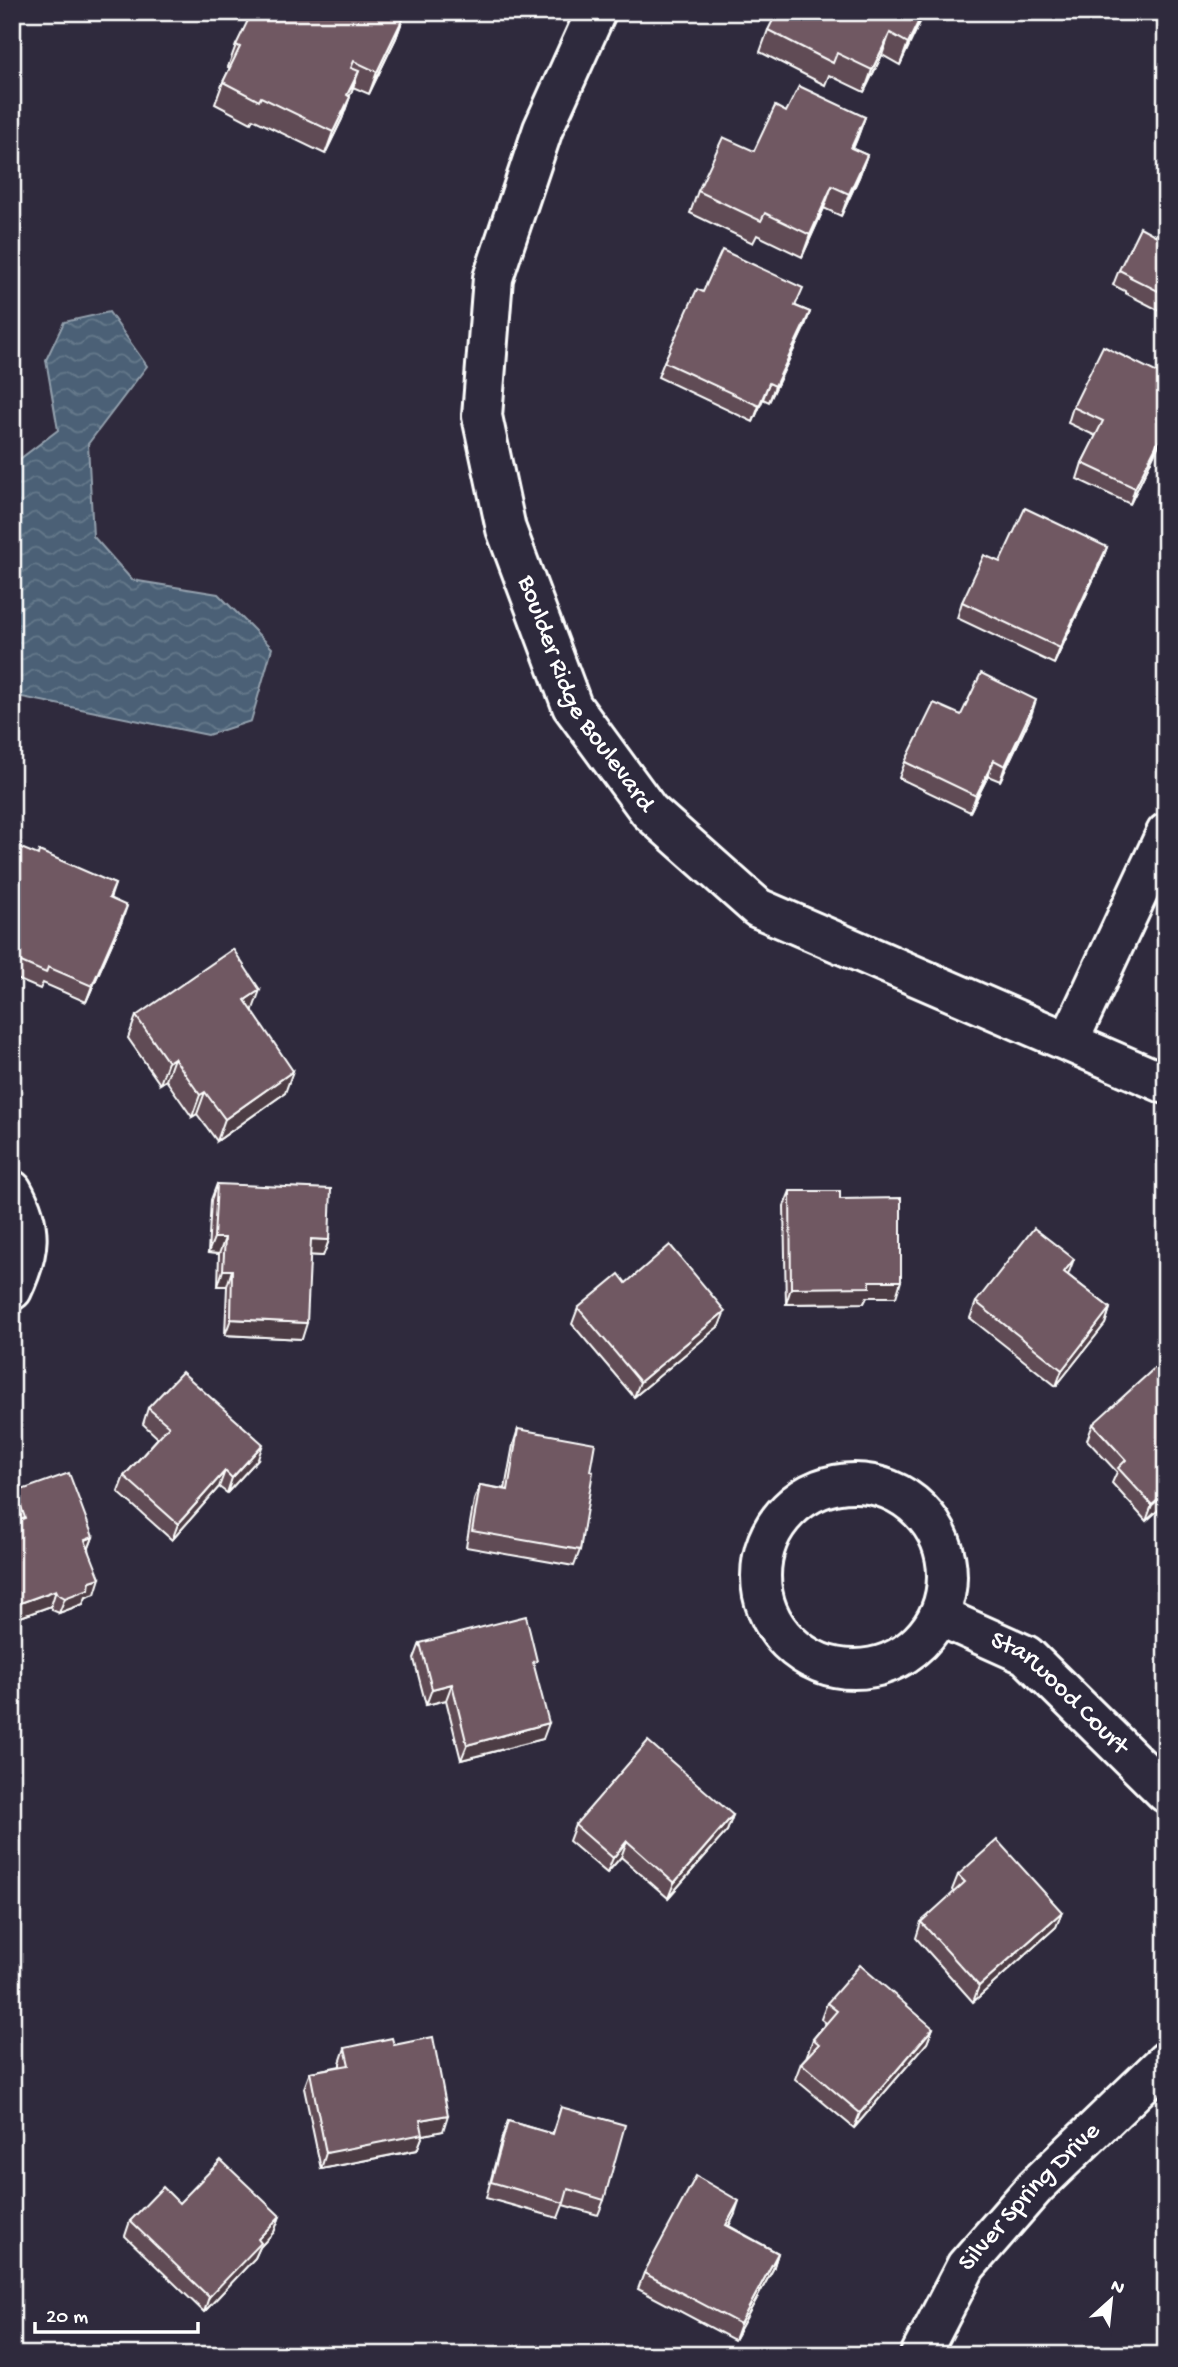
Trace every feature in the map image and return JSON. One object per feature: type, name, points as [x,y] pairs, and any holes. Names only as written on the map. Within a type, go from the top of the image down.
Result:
[{"type":"street","name":"Boulder Ridge Boulevard","points":[[596,12],[543,129],[493,278],[482,416],[506,529],[572,706],[649,811],[758,908],[1166,1084]]},
{"type":"street","points":[[1069,1041],[1166,833]]},
{"type":"street","points":[[12,1190],[22,1207],[28,1236],[24,1263],[12,1290]]},
{"type":"street","points":[[861,1482],[890,1490],[915,1506],[934,1529],[945,1557],[947,1587],[939,1616],[921,1642],[895,1660],[865,1669],[833,1667],[804,1655],[780,1634],[765,1606],[760,1575],[765,1544],[781,1517],[803,1496],[831,1485],[861,1482]]},
{"type":"street","name":"Starwood Court","points":[[939,1616],[1027,1655],[1166,1793]]},
{"type":"street","name":"Silver Spring Drive","points":[[920,2355],[966,2266],[1036,2186],[1166,2061]]},
{"type":"water","points":[[109,312],[147,366],[88,444],[93,536],[132,580],[218,594],[272,648],[251,721],[208,735],[12,695],[12,465],[58,430],[46,360],[64,322]]},
{"type":"building","points":[[252,12],[397,12],[404,16],[377,72],[354,61],[351,68],[359,71],[333,132],[261,97],[259,101],[223,82],[240,47],[236,45]]},
{"type":"building","points":[[777,12],[923,12],[908,43],[890,33],[872,70],[837,53],[833,63],[768,30]]},
{"type":"building","points":[[799,86],[865,117],[851,148],[867,155],[849,194],[832,186],[810,235],[765,213],[761,221],[698,191],[723,137],[754,151],[775,106],[786,112]]},
{"type":"building","points":[[1140,227],[1162,239],[1166,231],[1166,295],[1119,270]]},
{"type":"building","points":[[722,250],[803,288],[795,306],[810,312],[775,386],[769,383],[759,406],[664,362],[697,289],[703,292]]},
{"type":"building","points":[[1103,346],[1166,377],[1166,426],[1135,488],[1082,463],[1103,421],[1073,407]]},
{"type":"building","points":[[1025,508],[1107,547],[1060,648],[962,602],[984,555],[1000,562]]},
{"type":"building","points":[[981,673],[1036,700],[1005,766],[994,760],[976,796],[905,762],[934,703],[961,715]]},
{"type":"building","points":[[16,846],[38,855],[39,851],[115,884],[109,898],[127,906],[92,986],[48,967],[46,973],[12,958],[12,854]]},
{"type":"building","points":[[233,949],[260,990],[245,1000],[293,1071],[225,1119],[205,1092],[200,1095],[174,1058],[168,1062],[136,1016]]},
{"type":"building","points":[[217,1184],[331,1189],[329,1240],[311,1239],[307,1323],[231,1319],[232,1270],[223,1270],[225,1238],[214,1238]]},
{"type":"building","points":[[790,1191],[840,1191],[840,1199],[901,1198],[901,1281],[870,1281],[870,1287],[791,1288]]},
{"type":"building","points":[[1034,1228],[1074,1259],[1064,1272],[1110,1308],[1062,1370],[976,1302]]},
{"type":"building","points":[[670,1245],[725,1311],[640,1382],[578,1308],[619,1274],[626,1283]]},
{"type":"building","points":[[1158,1365],[1166,1373],[1166,1493],[1152,1505],[1118,1468],[1126,1460],[1093,1424]]},
{"type":"building","points":[[182,1372],[263,1444],[232,1478],[225,1471],[178,1524],[124,1476],[169,1426],[148,1408]]},
{"type":"building","points":[[518,1429],[595,1443],[580,1550],[472,1531],[480,1485],[508,1490]]},
{"type":"building","points":[[69,1473],[93,1537],[85,1540],[100,1578],[90,1581],[89,1589],[65,1598],[56,1590],[12,1606],[12,1523],[25,1518],[16,1492]]},
{"type":"building","points":[[526,1616],[537,1661],[533,1662],[549,1723],[467,1745],[452,1684],[432,1689],[420,1643]]},
{"type":"building","points":[[648,1741],[733,1815],[674,1883],[627,1841],[613,1858],[575,1825]]},
{"type":"building","points":[[997,1840],[1062,1912],[979,1986],[921,1922],[965,1882],[958,1875]]},
{"type":"building","points":[[860,1965],[933,2028],[860,2113],[801,2063],[819,2044],[813,2039],[837,2011],[827,2003]]},
{"type":"building","points":[[433,2037],[448,2115],[420,2120],[423,2134],[326,2153],[310,2072],[349,2065],[345,2048],[392,2038],[394,2045]]},
{"type":"building","points":[[561,2107],[625,2125],[604,2200],[568,2189],[564,2203],[491,2182],[508,2121],[553,2134]]},
{"type":"building","points":[[221,2160],[280,2216],[258,2239],[261,2243],[209,2297],[130,2221],[163,2187],[179,2203]]},
{"type":"building","points":[[696,2176],[739,2201],[726,2225],[778,2253],[740,2324],[644,2273]]},
{"type":"building","points":[[68,2349],[116,2355],[67,2355]]}]
